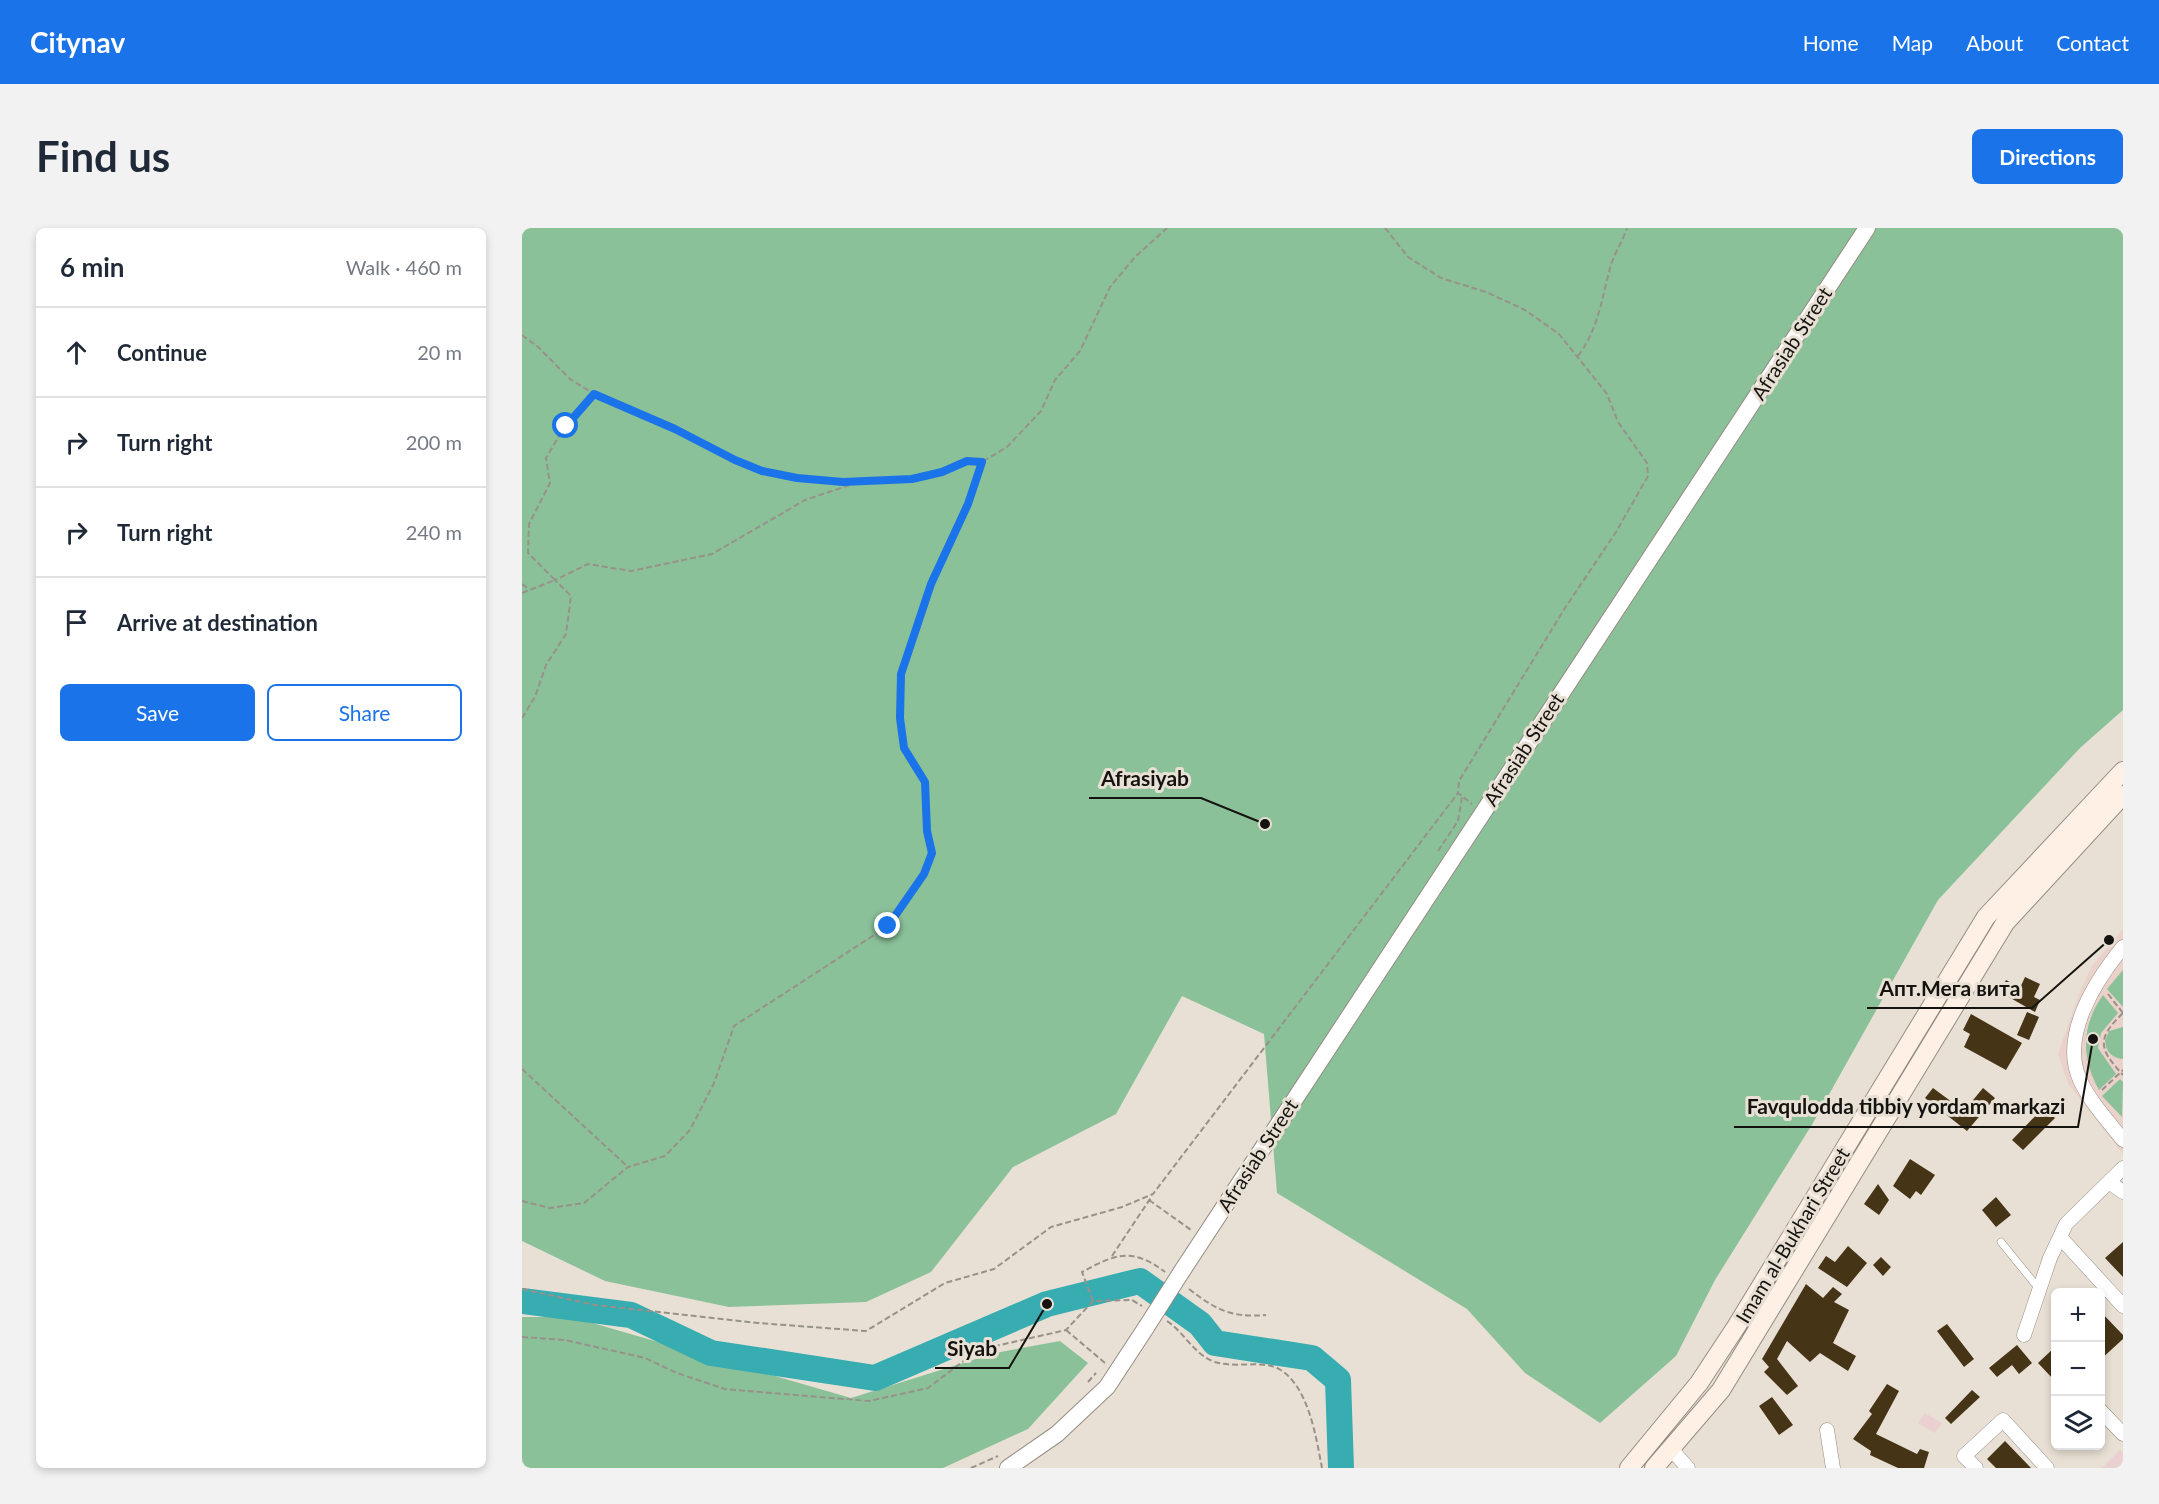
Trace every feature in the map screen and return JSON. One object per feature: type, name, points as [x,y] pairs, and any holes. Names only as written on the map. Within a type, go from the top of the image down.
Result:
[{"type":"main road","name":"Imam al-Bukhari Street","points":[[1629,1468],[1699,1383],[1736,1328],[1986,917],[2123,771]]},
{"type":"main road","name":"Imam al-Bukhari Street","points":[[1654,1468],[1721,1390],[2005,923],[2123,795]]},
{"type":"main road","points":[[1736,1328],[1752,1339]]},
{"type":"street","name":"Afrasiab Street","points":[[1003,1462],[1057,1434],[1107,1387],[1482,811],[1867,228]]},
{"type":"street","points":[[2123,947],[2098,982],[2074,1040],[2074,1059],[2080,1080],[2092,1100],[2123,1139]]},
{"type":"street","points":[[2024,1335],[2066,1224],[2123,1167]]},
{"type":"street","points":[[2109,1182],[2123,1192]]},
{"type":"street","points":[[2060,1237],[2123,1306]]},
{"type":"street","points":[[2105,1415],[2123,1434]]},
{"type":"street","points":[[1976,1468],[1964,1456],[2003,1420],[2047,1468]]},
{"type":"street","points":[[1827,1430],[1833,1468]]},
{"type":"street","points":[[1671,1449],[1688,1468]]},
{"type":"lane","points":[[2001,1242],[2040,1290]]},
{"type":"path","points":[[522,335],[538,346],[570,380],[594,394],[675,429],[726,456],[762,471],[797,478],[859,481],[912,479],[942,472],[967,461],[982,462],[1007,447],[1041,411],[1055,380],[1080,351],[1110,287],[1135,257],[1167,228]]},
{"type":"path","points":[[1112,1256],[1149,1200],[1458,793],[1459,781],[1565,608],[1617,532],[1648,476],[1647,463],[1618,422],[1607,394],[1559,334],[1525,310],[1486,292],[1442,278],[1408,257],[1385,228]]},
{"type":"path","points":[[1578,356],[1589,341],[1601,311],[1609,269],[1627,228]]},
{"type":"path","points":[[522,718],[535,697],[546,665],[566,634],[571,596],[528,553],[530,524],[550,483],[546,458],[566,426],[594,394]]},
{"type":"path","points":[[522,1201],[550,1208],[584,1203],[628,1167],[665,1156],[690,1130],[714,1083],[734,1026],[888,926],[924,874],[932,853],[927,831],[925,782],[904,748],[900,718],[901,674],[931,584],[968,504],[982,462]]},
{"type":"path","points":[[522,593],[588,564],[632,571],[712,554],[805,500],[859,481]]},
{"type":"path","points":[[522,584],[529,589]]},
{"type":"path","points":[[1458,793],[1482,811]]},
{"type":"path","points":[[2098,982],[2123,1013],[2112,1024],[2103,1039],[2103,1049],[2123,1075]]},
{"type":"path","points":[[522,1069],[628,1167]]},
{"type":"path","points":[[2092,1100],[2123,1070]]},
{"type":"path","points":[[522,1289],[595,1305],[758,1323],[866,1331],[945,1283],[994,1269],[1051,1227],[1122,1207],[1154,1194]]},
{"type":"path","points":[[1149,1200],[1197,1234]]},
{"type":"path","points":[[1082,1272],[1093,1301]]},
{"type":"path","points":[[522,1337],[565,1340],[645,1358],[677,1373],[725,1389],[869,1401],[928,1388],[978,1350],[1066,1330],[1093,1301],[1132,1300],[1152,1318],[1176,1327],[1198,1353],[1216,1362],[1274,1367],[1294,1381],[1313,1422],[1322,1468]]},
{"type":"path","points":[[1066,1330],[1106,1364]]},
{"type":"path","points":[[1081,1390],[1097,1372]]},
{"type":"path","points":[[971,1468],[1003,1462]]},
{"type":"shaded area","points":[[2123,929],[2123,1154],[2068,1084],[2058,1054],[2079,994],[2092,966]]},
{"type":"shaded area","points":[[1925,1413],[1942,1423],[1935,1433],[1918,1423]]},
{"type":"shaded area","points":[[2120,1450],[2123,1453],[2123,1468],[2102,1468]]},
{"type":"green space","points":[[522,228],[2123,228],[2123,710],[2080,748],[1938,900],[1813,1123],[1715,1280],[1676,1356],[1600,1423],[1525,1373],[1467,1309],[1277,1193],[1264,1034],[1182,996],[1116,1114],[1013,1167],[931,1272],[866,1302],[729,1307],[605,1281],[522,1241]]},
{"type":"green space","points":[[2123,970],[2123,1007],[2107,989]]},
{"type":"green space","points":[[2103,995],[2118,1013],[2101,1033],[2098,1048],[2116,1074],[2099,1090],[2089,1066],[2086,1042],[2091,1018]]},
{"type":"green space","points":[[2123,1027],[2123,1059],[2110,1054],[2105,1041],[2109,1031]]},
{"type":"green space","points":[[2120,1079],[2123,1082],[2122,1117],[2102,1096]]},
{"type":"green space","points":[[522,1317],[572,1317],[851,1398],[995,1353],[1060,1341],[1088,1363],[1028,1429],[943,1468],[522,1468]]},
{"type":"building","points":[[2025,977],[2040,984],[2034,997],[2040,1000],[2035,1012],[2000,992],[2006,980],[2020,988]]},
{"type":"building","points":[[2027,1012],[2039,1017],[2029,1040],[2017,1035]]},
{"type":"building","points":[[1971,1014],[2022,1043],[2006,1070],[1964,1047],[1970,1034],[1963,1030]]},
{"type":"building","points":[[1933,1088],[1964,1111],[1983,1088],[1995,1098],[1967,1131],[1925,1098]]},
{"type":"building","points":[[2044,1107],[2055,1118],[2023,1150],[2012,1140]]},
{"type":"building","points":[[1910,1159],[1935,1175],[1921,1195],[1916,1191],[1910,1199],[1893,1186]]},
{"type":"building","points":[[1878,1184],[1889,1200],[1879,1215],[1864,1204]]},
{"type":"building","points":[[1996,1197],[2011,1215],[1996,1227],[1982,1210]]},
{"type":"building","points":[[2123,1242],[2123,1277],[2105,1258]]},
{"type":"building","points":[[1848,1246],[1867,1263],[1847,1287],[1818,1268],[1826,1256],[1835,1262]]},
{"type":"building","points":[[1881,1257],[1891,1267],[1883,1276],[1873,1265]]},
{"type":"building","points":[[1806,1284],[1823,1298],[1833,1287],[1842,1294],[1834,1302],[1849,1310],[1833,1343],[1856,1356],[1848,1371],[1820,1353],[1810,1362],[1787,1341],[1777,1359],[1798,1386],[1787,1395],[1764,1372],[1769,1367],[1762,1359]]},
{"type":"building","points":[[2105,1316],[2123,1335],[2123,1339],[2105,1355]]},
{"type":"building","points":[[1947,1324],[1974,1359],[1964,1367],[1937,1331]]},
{"type":"building","points":[[2017,1345],[2032,1363],[2019,1374],[2012,1365],[1997,1377],[1989,1368]]},
{"type":"building","points":[[2051,1351],[2051,1377],[2038,1363]]},
{"type":"building","points":[[1887,1384],[1899,1391],[1876,1434],[1917,1454],[1920,1449],[1929,1452],[1924,1468],[1898,1468],[1870,1455],[1871,1451],[1853,1439],[1872,1414],[1869,1411]]},
{"type":"building","points":[[1972,1390],[1980,1397],[1951,1424],[1945,1418]]},
{"type":"building","points":[[1772,1397],[1793,1425],[1779,1435],[1759,1406]]},
{"type":"building","points":[[2005,1441],[2031,1468],[1996,1468],[1987,1459]]},
{"type":"waterway","points":[[522,1301],[631,1315],[711,1353],[875,1378],[1047,1304],[1140,1281],[1200,1324],[1215,1343],[1312,1358],[1338,1380],[1341,1468]]},
{"type":"place","name":"Afrasiyab","points":[[1265,824]]},
{"type":"place","name":"Апт.Мега вита","points":[[2109,940]]},
{"type":"place","name":"Favqulodda tibbiy yordam markazi","points":[[2093,1039]]},
{"type":"place","name":"Siyab","points":[[1047,1304]]},
{"type":"route","points":[[566,426],[594,394],[675,429],[735,460],[762,471],[797,478],[843,482],[912,479],[942,472],[967,461],[982,462],[968,504],[931,584],[901,674],[900,718],[904,748],[925,782],[927,831],[932,853],[924,874],[888,926]]}]
